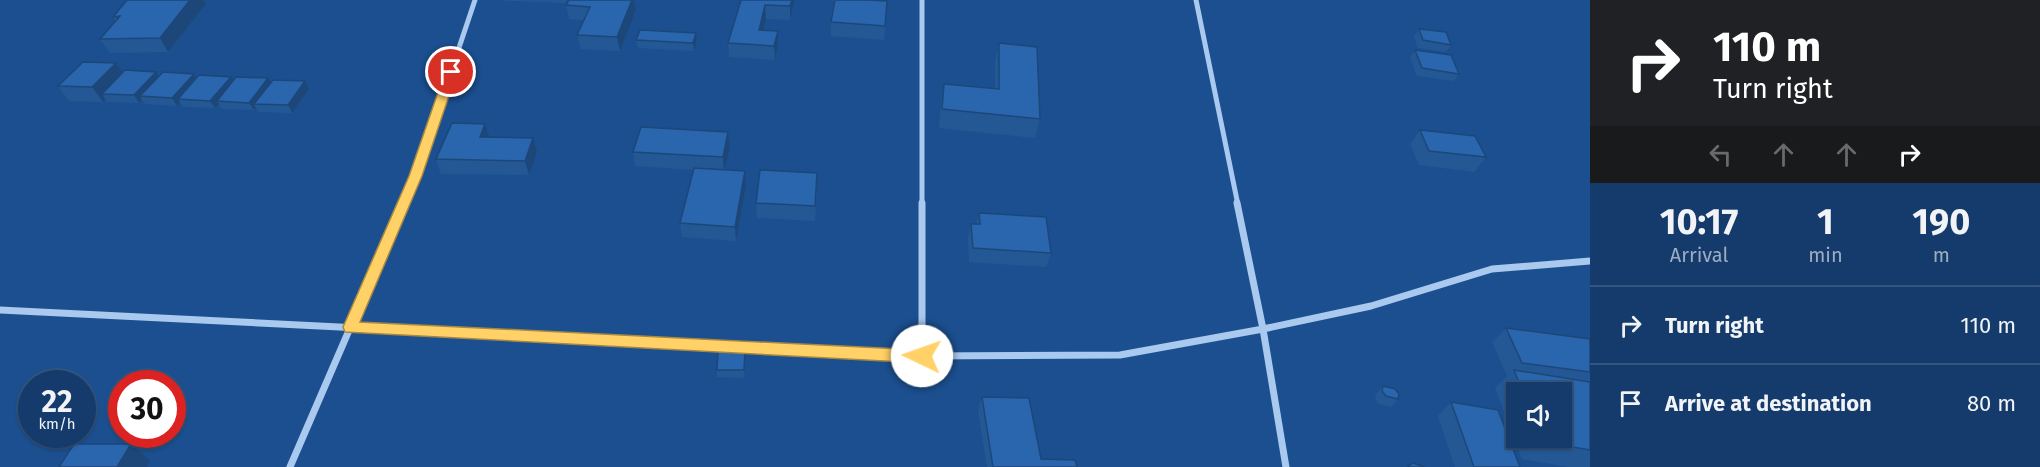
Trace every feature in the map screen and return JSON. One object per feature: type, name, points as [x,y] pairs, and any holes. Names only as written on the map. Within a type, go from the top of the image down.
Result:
[{"type":"street","points":[[290,467],[416,176],[475,0]]},
{"type":"street","points":[[922,0],[922,356]]},
{"type":"street","points":[[1196,0],[1263,329],[1286,467]]},
{"type":"street","points":[[0,310],[922,356],[1120,355],[1263,329],[1371,306],[1492,269],[1590,261]]},
{"type":"building","points":[[127,0],[190,0],[160,38],[100,39],[120,16],[113,17]]},
{"type":"building","points":[[569,0],[632,0],[617,37],[577,35],[590,7],[566,5]]},
{"type":"building","points":[[741,0],[792,0],[790,6],[765,5],[759,30],[778,31],[774,46],[728,43]]},
{"type":"building","points":[[835,0],[887,1],[885,26],[831,22]]},
{"type":"building","points":[[1419,29],[1446,32],[1451,45],[1423,40]]},
{"type":"building","points":[[640,30],[696,33],[693,43],[636,40]]},
{"type":"building","points":[[999,43],[1037,47],[1040,119],[942,109],[944,84],[999,89]]},
{"type":"building","points":[[1415,50],[1451,55],[1459,74],[1422,68]]},
{"type":"building","points":[[83,62],[116,63],[92,87],[58,86]]},
{"type":"building","points":[[125,70],[156,72],[134,95],[102,94]]},
{"type":"building","points":[[163,72],[194,74],[172,98],[140,96]]},
{"type":"building","points":[[199,75],[231,77],[210,101],[178,99]]},
{"type":"building","points":[[236,77],[268,78],[249,103],[217,101]]},
{"type":"building","points":[[273,80],[305,81],[288,105],[254,104]]},
{"type":"building","points":[[452,123],[485,124],[480,137],[533,138],[525,161],[436,159]]},
{"type":"building","points":[[641,127],[728,132],[723,157],[633,152]]},
{"type":"building","points":[[1420,130],[1475,136],[1486,157],[1429,151]]},
{"type":"building","points":[[694,168],[745,171],[735,227],[680,223]]},
{"type":"building","points":[[760,170],[817,173],[815,206],[756,203]]},
{"type":"building","points":[[979,213],[1046,217],[1051,253],[973,248],[971,224],[980,224]]},
{"type":"building","points":[[1506,328],[1590,339],[1590,372],[1522,363]]},
{"type":"building","points":[[718,351],[745,351],[744,370],[717,370]]},
{"type":"building","points":[[1514,370],[1590,382],[1590,450],[1572,447],[1572,382],[1519,382]]},
{"type":"building","points":[[1383,386],[1395,389],[1399,394],[1398,399],[1386,396],[1382,391]]},
{"type":"building","points":[[982,397],[1029,398],[1041,459],[1075,460],[1077,467],[993,467]]},
{"type":"building","points":[[1451,402],[1498,410],[1506,431],[1506,448],[1513,448],[1520,467],[1474,467]]},
{"type":"building","points":[[96,444],[108,444],[108,448],[129,448],[117,467],[59,467],[71,448],[96,448]]},
{"type":"building","points":[[1413,463],[1424,467],[1408,467]]},
{"type":"route","points":[[451,72],[416,176],[351,327],[922,356]]}]
